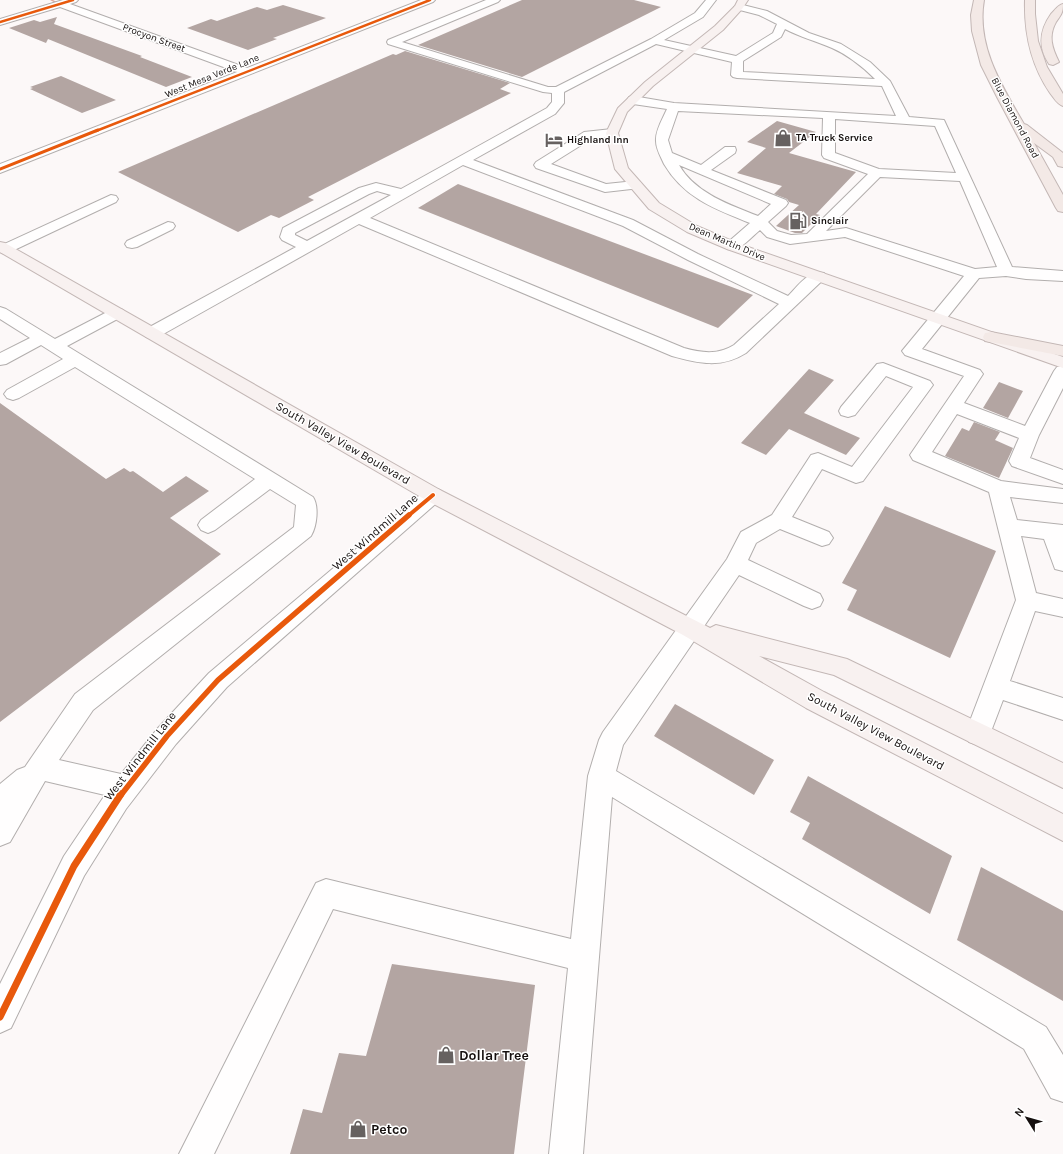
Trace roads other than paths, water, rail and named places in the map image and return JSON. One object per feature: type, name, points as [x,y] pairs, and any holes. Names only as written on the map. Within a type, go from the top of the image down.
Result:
[{"type":"highway","points":[[1030,0],[1029,15],[1032,43],[1040,66],[1054,92],[1063,102]]},
{"type":"highway","name":"Blue Diamond Road","points":[[978,1],[976,27],[980,45],[997,86],[1063,208]]},
{"type":"highway","points":[[1063,7],[1051,22],[1045,43],[1063,88]]},
{"type":"highway","points":[[1018,124],[1058,155],[1063,163]]},
{"type":"highway","points":[[990,337],[1063,351]]},
{"type":"main road","points":[[612,133],[622,111],[649,84],[719,28],[741,4]]},
{"type":"main road","name":"Dean Martin Drive","points":[[612,133],[622,169],[635,185],[654,206],[692,229],[732,246],[1063,363]]},
{"type":"main road","name":"South Valley View Boulevard","points":[[2,247],[433,495],[692,628],[815,700],[1063,828]]},
{"type":"main road","name":"South Valley View Boulevard","points":[[692,628],[839,666],[1063,776]]},
{"type":"street","points":[[0,22],[73,0]]},
{"type":"street","name":"West Mesa Verde Lane","points":[[0,169],[430,0]]},
{"type":"street","points":[[494,0],[392,42],[547,90],[558,90],[655,41],[699,15],[711,0]]},
{"type":"street","points":[[741,4],[759,2]]},
{"type":"street","name":"Procyon Street","points":[[60,4],[248,72]]},
{"type":"street","points":[[741,4],[763,13],[805,35],[837,46],[866,64],[886,83],[904,120]]},
{"type":"street","points":[[655,41],[738,60],[776,35],[783,23]]},
{"type":"street","points":[[738,60],[737,75],[886,83]]},
{"type":"street","points":[[152,333],[551,111],[558,103],[558,90]]},
{"type":"street","points":[[633,100],[674,107],[829,115],[940,123],[1006,271]]},
{"type":"street","points":[[674,107],[662,140],[666,155],[678,176],[699,194],[721,206],[760,222],[772,234],[790,240],[846,232],[974,274],[1006,271],[1026,274],[1063,276]]},
{"type":"street","points":[[829,115],[829,155],[877,173],[965,177]]},
{"type":"street","points":[[612,133],[588,135],[541,165],[605,188],[635,185]]},
{"type":"street","points":[[703,170],[730,150]]},
{"type":"street","points":[[666,155],[703,170],[727,182],[781,203],[732,246]]},
{"type":"street","points":[[462,160],[628,223],[693,257],[790,303]]},
{"type":"street","points":[[811,238],[877,173]]},
{"type":"street","points":[[307,246],[287,237],[288,232],[364,191],[376,187],[402,194]]},
{"type":"street","points":[[2,247],[111,199]]},
{"type":"street","points":[[358,218],[678,352],[699,358],[714,358],[732,354],[740,349],[818,276]]},
{"type":"street","points":[[132,244],[168,226]]},
{"type":"street","points":[[974,274],[912,351],[974,374],[920,455],[998,488],[1063,496]]},
{"type":"street","points":[[0,312],[306,502],[304,530],[84,702],[39,768],[0,832]]},
{"type":"street","points":[[0,360],[49,342],[116,313]]},
{"type":"street","points":[[13,394],[76,359]]},
{"type":"street","points":[[566,1154],[602,776],[612,740],[692,628],[735,564],[748,538],[779,520],[818,460],[856,476],[924,385],[883,368],[848,411]]},
{"type":"street","points":[[1063,371],[1030,435],[1019,461],[1063,477]]},
{"type":"street","points":[[953,406],[1030,435]]},
{"type":"street","points":[[208,524],[269,479]]},
{"type":"street","points":[[978,734],[1027,600],[998,488]]},
{"type":"street","name":"West Windmill Lane","points":[[0,1016],[74,866],[126,788],[166,736],[218,680],[433,495]]},
{"type":"street","points":[[779,520],[822,538]]},
{"type":"street","points":[[1008,527],[1058,532],[1063,563]]},
{"type":"street","points":[[735,564],[812,600]]},
{"type":"street","points":[[1027,600],[1063,608]]},
{"type":"street","points":[[996,686],[1063,709]]},
{"type":"street","points":[[39,768],[126,788]]},
{"type":"street","points":[[0,800],[39,768]]},
{"type":"street","points":[[602,776],[1035,1038],[1063,1086]]},
{"type":"street","points":[[196,1154],[326,893],[585,957]]},
{"type":"waterway","points":[[51,0],[60,4]]},
{"type":"place","name":"TA Truck Service","points":[[783,138]]},
{"type":"place","name":"Highland Inn","points":[[554,140]]},
{"type":"place","name":"Sinclair","points":[[798,221]]},
{"type":"place","name":"Dollar Tree","points":[[446,1055]]},
{"type":"place","name":"Petco","points":[[358,1129]]}]
